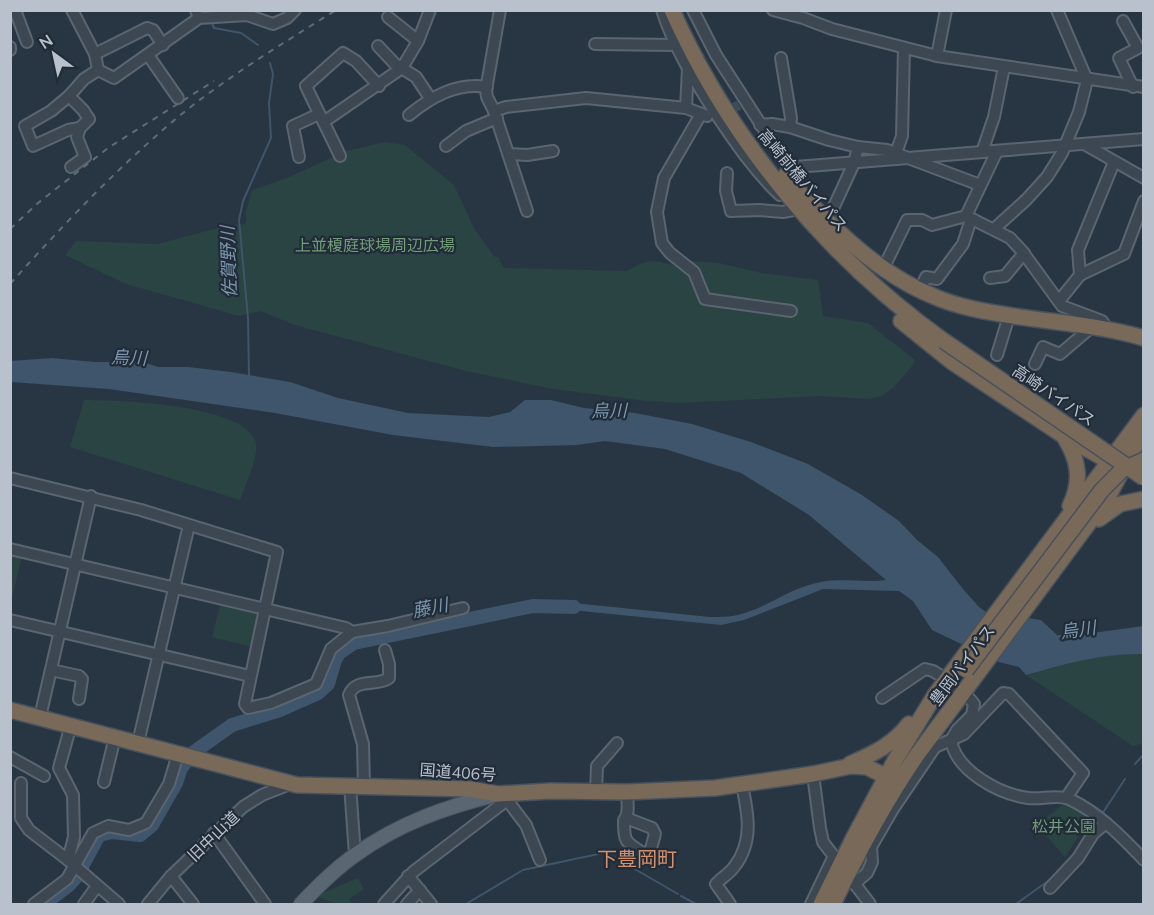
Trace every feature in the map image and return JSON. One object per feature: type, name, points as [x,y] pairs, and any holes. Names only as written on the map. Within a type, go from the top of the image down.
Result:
[{"type":"highway","name":"高崎前橋バイパス","points":[[677,12],[730,99],[786,181],[814,215],[855,258],[880,273],[911,307],[946,338]]},
{"type":"highway","name":"高崎前橋バイパス","points":[[677,12],[710,84],[738,128],[799,209],[896,305],[946,338]]},
{"type":"highway","points":[[773,162],[880,273],[948,302],[1009,316],[1100,327],[1143,338]]},
{"type":"highway","points":[[845,257],[855,274],[871,292],[934,349],[1108,464],[1137,457]]},
{"type":"highway","name":"高崎バイパス","points":[[946,338],[1143,471]]},
{"type":"highway","name":"高崎バイパス","points":[[946,338],[1143,478]]},
{"type":"highway","points":[[1108,464],[1143,415]]},
{"type":"highway","points":[[1108,464],[1143,424]]},
{"type":"highway","name":"豊岡バイパス","points":[[833,904],[843,871],[894,762],[935,695],[966,671],[1054,572],[1137,457],[1143,429]]},
{"type":"highway","points":[[1040,551],[1062,519],[1075,494],[1078,476],[1076,456],[1064,436]]},
{"type":"highway","points":[[887,777],[1106,485],[1137,457]]},
{"type":"highway","name":"豊岡バイパス","points":[[821,904],[906,771],[1040,551],[1108,464]]},
{"type":"highway","points":[[1143,471],[1141,482],[1143,488]]},
{"type":"highway","points":[[1054,572],[1094,523],[1107,511],[1128,501],[1143,499]]},
{"type":"highway","points":[[1075,548],[1110,516],[1130,506],[1143,505]]},
{"type":"highway","points":[[846,766],[890,744],[935,695]]},
{"type":"highway","name":"国道406号","points":[[10,710],[290,784],[470,789],[504,796],[715,788],[813,774],[846,766],[867,767],[887,777]]},
{"type":"highway","points":[[887,777],[899,776],[906,771]]},
{"type":"main road","points":[[300,904],[355,855],[411,821],[441,810],[504,796]]},
{"type":"street","points":[[15,10],[27,42]]},
{"type":"street","points":[[72,10],[95,54],[98,70]]},
{"type":"street","points":[[276,10],[291,14]]},
{"type":"street","points":[[299,157],[292,126],[322,118],[379,86],[402,69],[418,41],[430,10]]},
{"type":"street","points":[[500,10],[487,97],[496,114],[527,210]]},
{"type":"street","points":[[773,10],[804,14],[832,29],[937,56],[1138,87]]},
{"type":"street","points":[[937,56],[946,10]]},
{"type":"street","points":[[994,229],[1047,177],[1065,145],[1079,112],[1087,80],[1057,10]]},
{"type":"street","points":[[677,12],[675,45],[688,68],[720,115],[733,140],[763,177],[786,201],[799,209]]},
{"type":"street","points":[[677,12],[716,55],[741,103],[760,125],[826,219],[854,163],[858,147]]},
{"type":"street","points":[[98,70],[114,78],[202,15],[247,15],[273,24],[291,14]]},
{"type":"street","points":[[388,17],[418,41]]},
{"type":"street","points":[[1123,21],[1138,48],[1119,58],[1138,87]]},
{"type":"street","points":[[95,54],[147,28],[153,30],[163,45]]},
{"type":"street","points":[[595,44],[675,45]]},
{"type":"street","points":[[378,46],[395,64],[416,77],[430,98]]},
{"type":"street","points":[[896,153],[902,136],[904,48]]},
{"type":"street","points":[[339,156],[306,86],[343,53],[356,61],[379,86]]},
{"type":"street","points":[[148,55],[178,98]]},
{"type":"street","points":[[781,58],[791,118],[790,127]]},
{"type":"street","points":[[982,152],[994,117],[1004,67]]},
{"type":"street","points":[[686,108],[688,68]]},
{"type":"street","points":[[80,128],[68,130],[33,146],[25,126],[51,111],[69,96],[84,78],[98,70]]},
{"type":"street","points":[[409,115],[430,98],[475,85],[487,87]]},
{"type":"street","points":[[69,96],[89,119],[80,128],[76,137],[85,157],[71,167]]},
{"type":"street","points":[[446,146],[466,130],[506,107],[586,98],[686,108],[707,116],[720,115]]},
{"type":"street","points":[[701,114],[664,178],[657,212],[662,243],[670,253],[694,272],[705,299],[791,311]]},
{"type":"street","points":[[760,125],[790,127],[858,147],[887,150],[980,185]]},
{"type":"street","points":[[796,167],[1143,139]]},
{"type":"street","points":[[1084,144],[1143,178]]},
{"type":"street","points":[[509,154],[527,155],[554,151]]},
{"type":"street","points":[[920,290],[926,277],[936,279],[963,244],[980,185],[997,151]]},
{"type":"street","points":[[1080,275],[1078,250],[1114,162]]},
{"type":"street","points":[[727,173],[726,191],[731,211],[783,212],[799,209]]},
{"type":"street","points":[[1059,301],[1080,275],[1124,254],[1143,201]]},
{"type":"street","points":[[880,273],[907,220],[922,220],[932,225],[969,217],[1010,238],[1024,253],[1062,306],[1102,321],[1100,327],[1060,354],[1044,347],[1035,364]]},
{"type":"street","points":[[990,278],[1005,276],[1024,253]]},
{"type":"street","points":[[997,355],[1009,316]]},
{"type":"street","points":[[11,481],[91,496],[277,552],[250,676],[245,706],[248,708],[288,697],[316,684],[331,649],[352,632],[463,608]]},
{"type":"street","points":[[40,717],[91,496]]},
{"type":"street","points":[[138,743],[189,525]]},
{"type":"street","points":[[10,549],[346,628],[352,632]]},
{"type":"street","points":[[10,620],[250,676]]},
{"type":"street","points":[[355,855],[357,786],[363,744],[349,695],[352,688],[366,682],[382,682],[389,678],[389,664],[385,651]]},
{"type":"street","points":[[882,698],[925,669],[940,676]]},
{"type":"street","points":[[51,670],[79,676],[82,679],[79,699]]},
{"type":"street","points":[[843,871],[867,873],[872,862],[871,847],[907,787],[935,747],[964,734],[1003,693],[1009,694],[1083,773],[1066,798]]},
{"type":"street","points":[[969,698],[974,704],[974,711],[951,740],[952,747],[965,768],[1002,792],[1029,799],[1066,798],[1101,819],[1143,860]]},
{"type":"street","points":[[71,725],[59,768],[73,795],[76,867]]},
{"type":"street","points":[[104,782],[115,737]]},
{"type":"street","points":[[596,793],[597,766],[617,742]]},
{"type":"street","points":[[34,904],[67,879],[76,867],[93,832],[108,826],[129,830],[146,823],[186,756]]},
{"type":"street","points":[[10,757],[44,776]]},
{"type":"street","points":[[813,774],[821,835],[866,903]]},
{"type":"street","points":[[21,783],[21,818],[28,830],[119,904]]},
{"type":"street","name":"旧中山道","points":[[151,903],[171,876],[214,833],[252,800],[290,784]]},
{"type":"street","points":[[730,904],[717,884],[735,866],[748,836],[749,821],[742,785]]},
{"type":"street","points":[[626,818],[627,792]]},
{"type":"street","points":[[384,904],[408,876],[504,796],[526,825],[540,860]]},
{"type":"street","points":[[1050,888],[1078,858],[1101,819]]},
{"type":"street","points":[[214,833],[265,904]]},
{"type":"street","points":[[811,904],[843,871]]},
{"type":"street","points":[[171,876],[193,904]]},
{"type":"street","points":[[408,876],[431,904]]},
{"type":"street","points":[[84,904],[97,886]]},
{"type":"street","points":[[407,904],[420,890]]},
{"type":"green space","name":"上並榎庭球場周辺広場","points":[[385,142],[405,145],[454,185],[475,230],[495,257],[498,257],[504,268],[627,271],[650,261],[684,267],[691,261],[719,263],[762,273],[818,280],[823,316],[868,323],[915,360],[913,365],[893,388],[882,396],[868,399],[820,396],[680,403],[553,389],[466,371],[295,325],[260,311],[239,316],[126,284],[65,255],[76,241],[158,244],[229,225],[246,224],[246,211],[252,190],[287,178],[346,151]]},
{"type":"green space","points":[[84,400],[124,401],[179,407],[206,412],[230,420],[247,430],[256,443],[256,449],[254,463],[240,500],[70,447]]},
{"type":"green space","points":[[11,553],[22,556],[11,602]]},
{"type":"green space","points":[[223,603],[258,611],[261,616],[253,647],[212,637],[220,605]]},
{"type":"green space","points":[[1122,653],[1143,654],[1143,743],[1133,746],[1026,675],[1078,661]]},
{"type":"green space","name":"松井公園","points":[[1067,801],[1092,816],[1065,857],[1037,825]]},
{"type":"green space","points":[[358,878],[364,889],[349,899],[352,904],[335,904],[315,896]]},
{"type":"water","name":"烏川","points":[[52,358],[94,362],[143,362],[158,367],[188,367],[231,372],[290,382],[338,398],[408,413],[489,417],[510,412],[525,400],[551,400],[584,408],[635,413],[692,424],[751,442],[808,464],[862,495],[899,521],[938,557],[963,589],[986,612],[1041,620],[1057,635],[1071,636],[1143,626],[1143,654],[1099,657],[1026,675],[1019,667],[999,662],[932,630],[913,601],[899,591],[823,589],[744,620],[721,625],[561,609],[556,605],[574,603],[728,617],[749,612],[799,588],[821,582],[886,580],[809,515],[741,473],[665,449],[605,441],[577,445],[493,447],[393,435],[275,413],[109,389],[11,382],[10,361]]},
{"type":"waterway","name":"佐賀野川","points":[[211,21],[214,28],[241,33],[258,45]]},
{"type":"waterway","name":"佐賀野川","points":[[249,377],[248,318],[239,220],[243,201],[271,138],[269,103],[273,74],[270,63]]},
{"type":"waterway","name":"藤川","points":[[44,904],[68,886],[77,876],[99,835],[112,832],[140,835],[152,825],[176,783],[181,768],[194,752],[232,725],[280,710],[318,693],[328,684],[339,653],[354,643],[533,606],[574,607]]},
{"type":"waterway","points":[[1135,764],[1144,754]]},
{"type":"waterway","points":[[1102,814],[1125,779]]},
{"type":"waterway","points":[[466,904],[523,870],[603,853],[607,853],[678,894]]},
{"type":"waterway","points":[[1016,904],[1055,876]]},
{"type":"waterway","points":[[681,896],[696,904]]},
{"type":"tunnel","points":[[722,115],[739,105]]},
{"type":"railway","points":[[10,284],[133,156],[178,117],[235,75],[336,10]]},
{"type":"railway","points":[[10,229],[38,203],[108,148],[214,81]]},
{"type":"district","name":"下豊岡町","points":[[637,859]]}]
